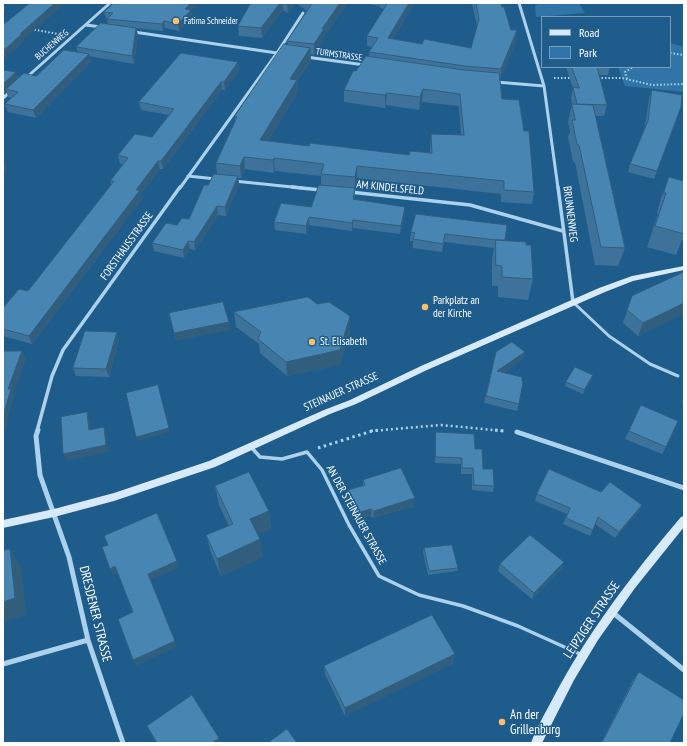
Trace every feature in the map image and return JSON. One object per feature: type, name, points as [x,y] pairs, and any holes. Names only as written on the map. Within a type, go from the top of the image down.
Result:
[{"type":"main road","name":"STEINAUER STRASSE","points":[[3,524],[54,513],[170,479],[212,464],[573,302],[632,279],[684,268]]},
{"type":"main road","name":"LEIPZIGER STRASSE","points":[[536,743],[583,655],[611,612],[657,551],[684,520]]},
{"type":"street","name":"BUCHENWEG","points":[[26,78],[110,3]]},
{"type":"street","name":"BRUNNENWEG","points":[[520,3],[544,86],[573,302]]},
{"type":"street","name":"FORSTHAUSSTRASSE","points":[[54,513],[40,475],[36,436],[52,376],[63,350],[276,53],[303,13]]},
{"type":"street","points":[[86,25],[102,27]]},
{"type":"street","points":[[132,32],[284,54]]},
{"type":"street","name":"TURMSTRASSE","points":[[300,56],[370,66]]},
{"type":"street","points":[[492,82],[544,86]]},
{"type":"street","points":[[3,98],[14,88]]},
{"type":"street","points":[[188,176],[220,179]]},
{"type":"street","points":[[228,180],[329,190]]},
{"type":"street","name":"AM KINDELSFELD","points":[[345,192],[470,205],[563,231]]},
{"type":"street","points":[[517,432],[680,485],[684,488]]},
{"type":"street","name":"DRESDENER STRASSE","points":[[54,513],[69,557],[88,640],[123,743]]},
{"type":"street","points":[[611,612],[684,670]]},
{"type":"street","points":[[3,664],[88,640]]},
{"type":"lane","points":[[573,302],[609,336],[650,364],[678,376]]},
{"type":"lane","points":[[251,447],[260,457],[282,459],[307,452]]},
{"type":"lane","name":"AN DER STEINAUER STRASSE","points":[[307,452],[322,470],[348,524],[379,576],[419,594],[463,606],[518,626],[583,655]]},
{"type":"path","points":[[26,28],[72,37]]},
{"type":"path","points":[[671,53],[684,55]]},
{"type":"path","points":[[627,79],[625,72],[631,68]]},
{"type":"path","points":[[541,78],[574,78]]},
{"type":"path","points":[[598,78],[627,79],[652,85],[684,84]]},
{"type":"path","points":[[307,452],[372,430],[441,424],[517,432]]},
{"type":"green space","points":[[540,3],[579,3],[585,13],[536,17],[535,6]]},
{"type":"green space","points":[[671,43],[684,47],[684,92],[625,86],[618,68],[671,68]]},
{"type":"building","points":[[30,3],[55,3],[3,51],[3,23]]},
{"type":"building","points":[[114,3],[191,3],[185,9],[191,10],[178,24],[164,21],[162,24],[107,19],[113,13],[104,12]]},
{"type":"building","points":[[251,3],[280,3],[261,28],[238,26]]},
{"type":"building","points":[[309,3],[340,3],[322,29],[324,29],[314,44],[287,41],[311,5]]},
{"type":"building","points":[[388,3],[409,3],[388,38],[422,44],[424,39],[471,48],[479,19],[476,3],[501,3],[502,7],[504,7],[511,30],[517,30],[501,69],[465,66],[369,52],[378,38],[367,36]]},
{"type":"building","points":[[101,23],[136,28],[132,56],[76,47]]},
{"type":"building","points":[[284,44],[310,48],[290,79],[297,80],[260,140],[309,146],[310,143],[409,155],[410,151],[432,153],[431,134],[464,135],[460,94],[423,89],[420,97],[387,93],[385,95],[344,90],[353,71],[356,71],[366,56],[464,70],[499,73],[502,99],[519,100],[524,131],[529,131],[534,192],[504,190],[504,181],[357,166],[355,177],[321,174],[324,164],[274,158],[273,160],[244,157],[240,166],[216,163],[237,117],[235,116]]},
{"type":"building","points":[[64,50],[89,54],[33,110],[5,104],[18,92],[6,89],[24,73],[36,76]]},
{"type":"building","points":[[181,53],[238,62],[224,82],[221,82],[161,161],[158,161],[136,190],[140,190],[29,336],[3,329],[3,308],[19,289],[28,291],[114,181],[110,181],[128,158],[118,155],[135,134],[152,137],[174,109],[139,102]]},
{"type":"building","points":[[572,68],[597,68],[607,105],[577,104],[573,87],[579,88]]},
{"type":"building","points":[[3,70],[16,72],[3,84]]},
{"type":"building","points":[[652,90],[682,95],[681,107],[657,171],[630,164],[648,121]]},
{"type":"building","points":[[572,104],[593,105],[625,248],[601,247],[579,145],[577,144],[572,120],[575,120]]},
{"type":"building","points":[[214,174],[238,176],[225,207],[217,206],[194,242],[188,241],[183,250],[152,243],[166,223],[177,225],[182,218],[189,219],[204,185],[208,185]]},
{"type":"building","points":[[669,177],[684,181],[684,234],[655,226],[666,193],[664,193]]},
{"type":"building","points":[[319,185],[355,188],[353,199],[405,207],[401,226],[353,220],[352,223],[309,217],[306,226],[274,222],[281,203],[311,207]]},
{"type":"building","points":[[416,214],[507,225],[505,240],[445,234],[443,244],[413,239],[415,233],[411,232]]},
{"type":"building","points":[[496,240],[526,242],[526,245],[531,245],[533,279],[502,277],[502,266],[496,265]]},
{"type":"building","points":[[684,272],[684,303],[643,323],[627,310],[632,296]]},
{"type":"building","points":[[308,297],[317,304],[329,302],[350,316],[340,350],[286,362],[258,339],[261,332],[234,312]]},
{"type":"building","points":[[223,302],[229,322],[174,333],[169,313]]},
{"type":"building","points":[[85,331],[117,332],[106,369],[73,368]]},
{"type":"building","points":[[512,342],[525,352],[497,371],[522,377],[523,382],[519,404],[486,396],[496,352]]},
{"type":"building","points":[[3,351],[22,351],[8,389],[11,389],[3,416]]},
{"type":"building","points":[[575,367],[593,375],[584,390],[566,382]]},
{"type":"building","points":[[158,385],[169,428],[136,437],[126,393]]},
{"type":"building","points":[[641,405],[678,421],[666,447],[629,431]]},
{"type":"building","points":[[87,412],[89,430],[104,427],[106,445],[63,454],[61,417]]},
{"type":"building","points":[[436,432],[474,434],[475,449],[482,449],[483,469],[493,469],[494,486],[474,485],[473,468],[462,468],[462,458],[436,457]]},
{"type":"building","points":[[401,468],[415,498],[374,511],[371,509],[357,513],[348,490],[365,485],[363,480]]},
{"type":"building","points":[[549,469],[601,492],[610,482],[642,505],[619,532],[598,517],[593,530],[566,518],[570,508],[537,494]]},
{"type":"building","points":[[249,472],[269,511],[250,519],[260,539],[217,559],[206,535],[233,524],[215,486]]},
{"type":"building","points":[[157,513],[177,561],[148,574],[175,641],[133,660],[118,619],[133,612],[115,566],[110,569],[102,547],[108,545],[104,536]]},
{"type":"building","points":[[530,535],[564,562],[534,593],[500,564]]},
{"type":"building","points":[[452,545],[458,568],[429,571],[424,548]]},
{"type":"building","points":[[10,549],[15,598],[3,602],[3,551]]},
{"type":"building","points":[[432,615],[455,654],[345,708],[324,666]]},
{"type":"building","points":[[639,672],[684,700],[684,713],[670,743],[602,743]]},
{"type":"building","points":[[192,695],[219,738],[212,743],[157,743],[147,726]]},
{"type":"building","points":[[287,729],[297,743],[268,743]]},
{"type":"place","name":"Fatima Schneider","points":[[176,21]]},
{"type":"place","name":"Parkplatz an der Kirche","points":[[425,307]]},
{"type":"place","name":"St. Elisabeth","points":[[312,342]]},
{"type":"place","name":"An der Grillenburg","points":[[502,722]]}]
